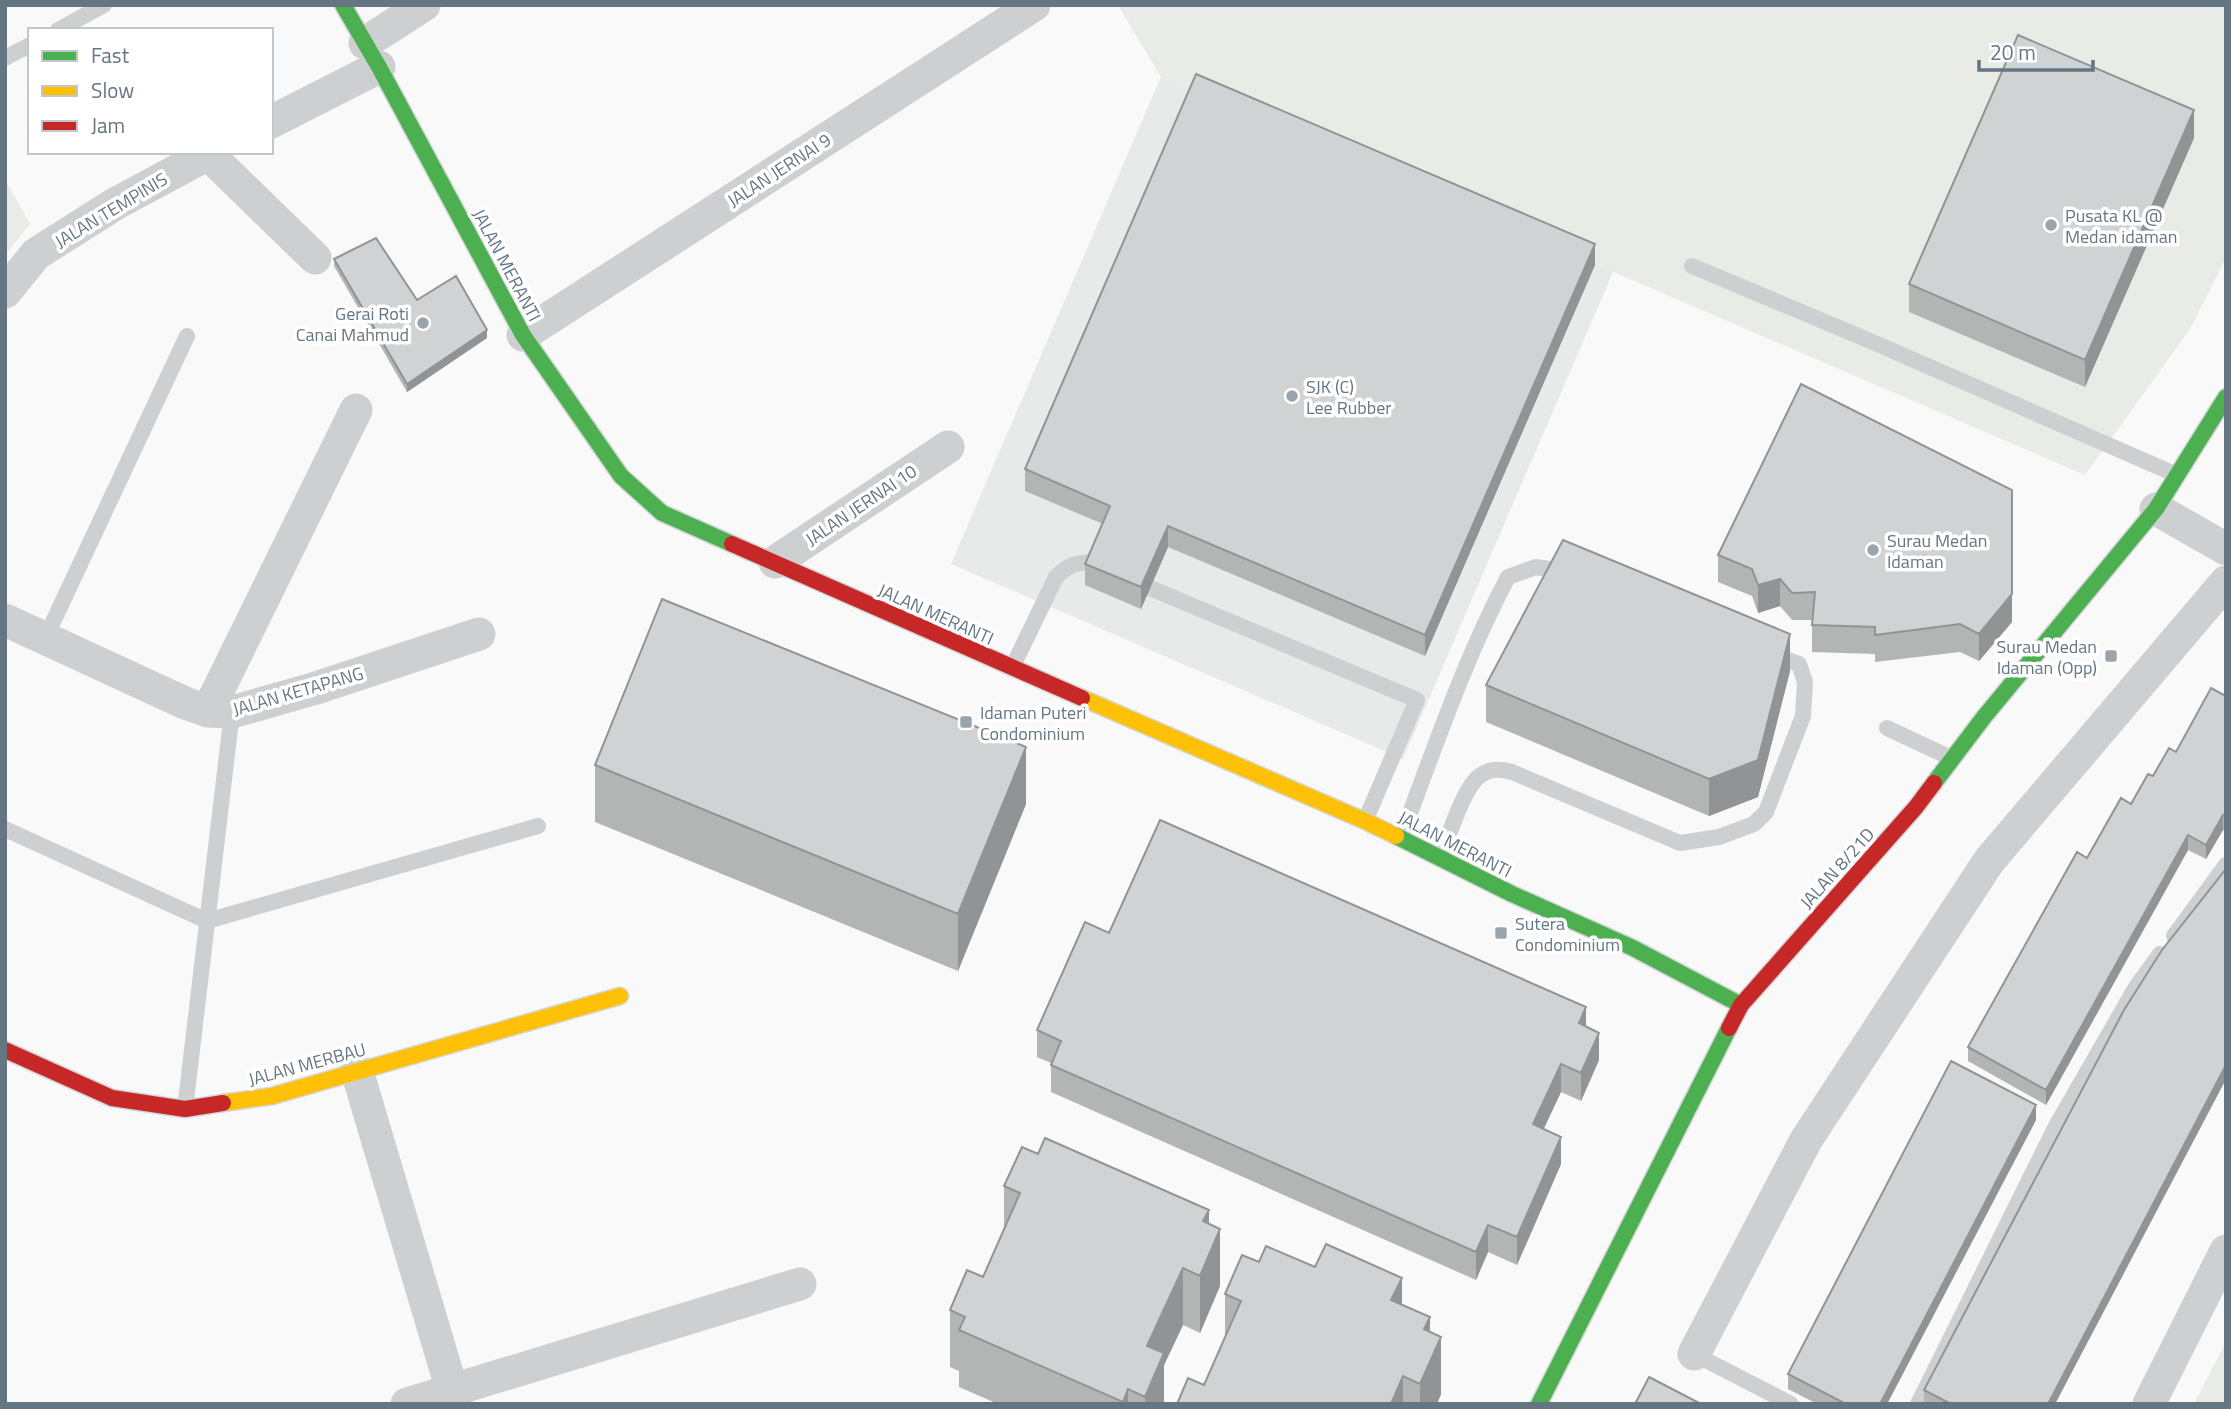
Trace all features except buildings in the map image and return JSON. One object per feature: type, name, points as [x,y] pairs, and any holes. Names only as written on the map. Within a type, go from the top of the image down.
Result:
[{"type":"street","name":"JALAN MERANTI","points":[[343,5],[523,335],[621,476],[662,513],[1401,837],[1512,894],[1633,948],[1741,1005]]},
{"type":"street","points":[[273,121],[372,55],[424,5]]},
{"type":"street","name":"JALAN JERNAI 9","points":[[523,335],[1034,5]]},
{"type":"street","name":"JALAN TEMPINIS","points":[[5,292],[36,254],[115,204],[208,154]]},
{"type":"street","name":"JALAN TEMPINIS","points":[[211,154],[315,258]]},
{"type":"street","name":"JALAN 8/21D","points":[[1539,1404],[1741,1005],[1916,807],[1951,758],[2166,493],[2226,397]]},
{"type":"street","points":[[220,712],[356,410]]},
{"type":"street","name":"JALAN JERNAI 10","points":[[775,562],[948,447]]},
{"type":"street","points":[[2166,493],[2226,530]]},
{"type":"street","points":[[2166,493],[2226,549]]},
{"type":"street","points":[[1695,1354],[1806,1140],[1989,861],[2226,582]]},
{"type":"street","name":"JALAN KETAPANG","points":[[5,620],[185,703],[220,712],[313,689],[479,634]]},
{"type":"street","name":"JALAN MERBAU","points":[[8,1057],[113,1098],[184,1109],[272,1096],[620,996]]},
{"type":"street","points":[[357,1071],[452,1390]]},
{"type":"street","points":[[2149,1404],[2226,1251]]},
{"type":"street","points":[[407,1404],[800,1284]]},
{"type":"lane","points":[[62,28],[104,5]]},
{"type":"lane","points":[[5,58],[28,46]]},
{"type":"lane","points":[[1692,266],[1868,340],[2166,493]]},
{"type":"lane","points":[[45,639],[187,336]]},
{"type":"lane","points":[[1012,668],[1056,577],[1066,566],[1082,561],[1095,563]]},
{"type":"lane","points":[[1401,837],[1448,711],[1488,615],[1508,578],[1536,567],[1566,571],[1578,576]]},
{"type":"lane","points":[[1150,588],[1417,700],[1365,821]]},
{"type":"lane","points":[[1440,858],[1464,795],[1479,775],[1498,768],[1680,843],[1719,837],[1754,824],[1766,812],[1803,716],[1805,681],[1799,664],[1751,647]]},
{"type":"lane","points":[[184,1109],[207,921],[220,712]]},
{"type":"lane","points":[[1887,728],[1951,758]]},
{"type":"lane","points":[[5,829],[207,921],[538,826]]},
{"type":"lane","points":[[1918,1404],[2056,1126],[2136,987],[2226,865]]},
{"type":"lane","points":[[1695,1354],[1791,1404]]},
{"type":"shaded area","points":[[1118,5],[2226,5],[2226,258],[2190,329],[2085,475],[1161,77]]},
{"type":"shaded area","name":"SJK (C) Lee Rubber","points":[[1161,77],[1613,272],[1403,759],[951,564]]},
{"type":"shaded area","points":[[5,179],[30,224],[5,255]]},
{"type":"shaded area","points":[[2226,1342],[2226,1404],[2194,1404]]},
{"type":"traffic: fast","points":[[343,5],[523,335],[621,476],[662,513],[732,544]]},
{"type":"traffic: fast","points":[[1934,783],[1984,717],[2156,509],[2226,397]]},
{"type":"traffic: fast","points":[[1396,836],[1512,894],[1633,948],[1741,1005]]},
{"type":"traffic: fast","points":[[1539,1404],[1729,1028]]},
{"type":"traffic: slow","points":[[1082,698],[1396,836]]},
{"type":"traffic: slow","points":[[223,1103],[272,1096],[620,996]]},
{"type":"traffic: jam","points":[[732,544],[1082,698]]},
{"type":"traffic: jam","points":[[1729,1028],[1741,1005],[1916,807],[1934,783]]},
{"type":"traffic: jam","points":[[5,1050],[112,1098],[185,1109],[223,1103]]},
{"type":"place","name":"Pusata KL @ Medan idaman","points":[[2051,225]]},
{"type":"place","name":"Gerai Roti Canai Mahmud","points":[[423,323]]},
{"type":"place","name":"SJK (C) Lee Rubber","points":[[1292,396]]},
{"type":"place","name":"Surau Medan Idaman","points":[[1873,550]]},
{"type":"place","name":"Surau Medan Idaman (Opp)","points":[[2111,656]]},
{"type":"place","name":"Idaman Puteri Condominium","points":[[966,722]]},
{"type":"place","name":"Sutera Condominium","points":[[1501,933]]}]
